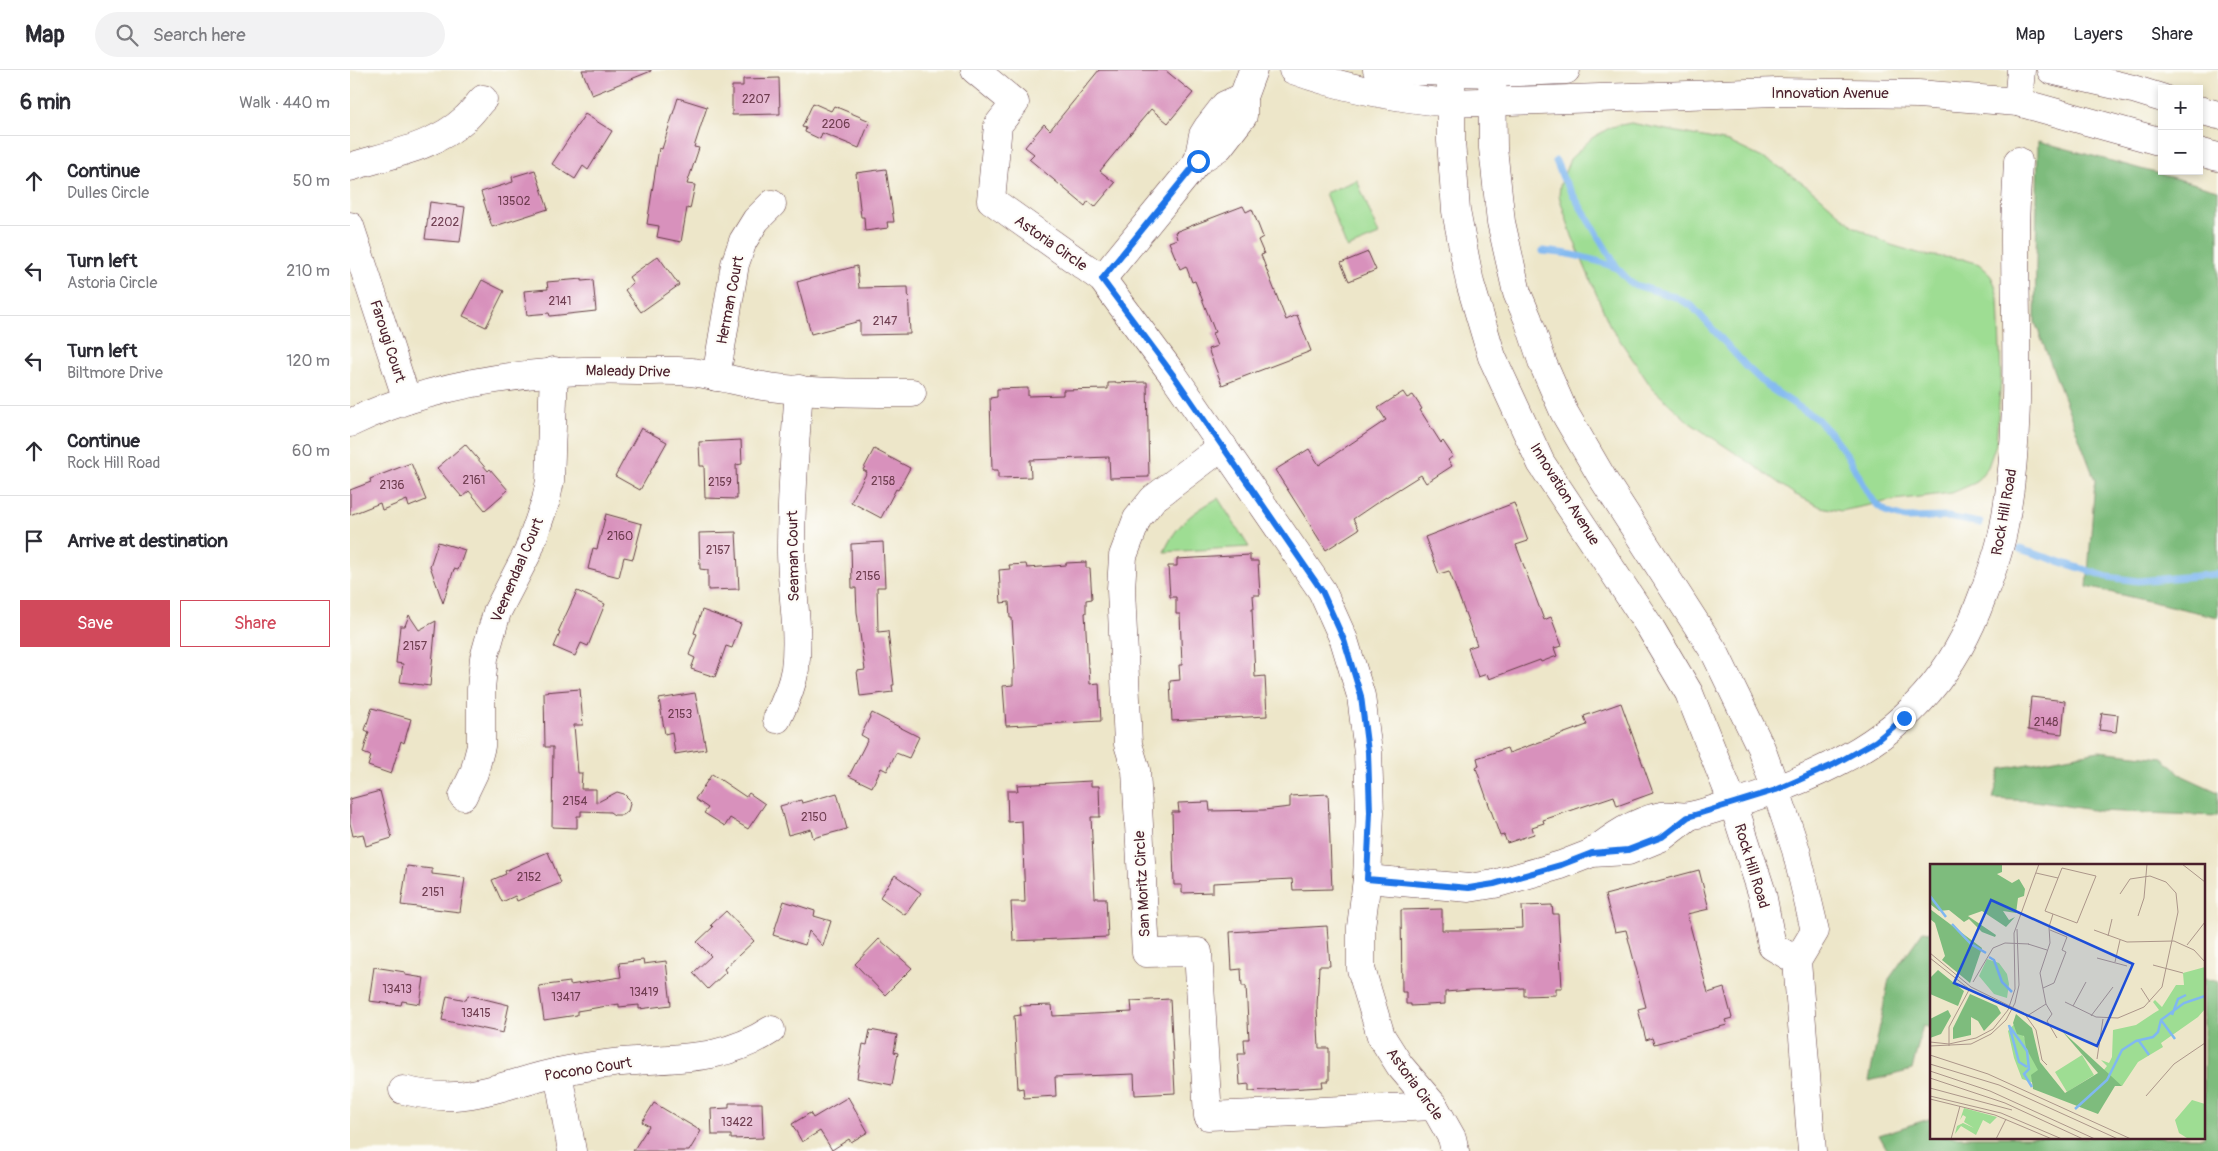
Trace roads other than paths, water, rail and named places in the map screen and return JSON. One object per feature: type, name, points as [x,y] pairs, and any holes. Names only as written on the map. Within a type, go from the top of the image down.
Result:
[{"type":"street","name":"Astoria Circle","points":[[975,70],[1015,104],[998,125],[991,200],[1102,279],[1137,323],[1322,591],[1344,640],[1361,696],[1368,752],[1370,812],[1367,879],[1361,928],[1361,968],[1381,1036],[1400,1066],[1434,1106],[1452,1138],[1455,1151]]},
{"type":"street","points":[[1102,279],[1198,161],[1203,135],[1225,105],[1243,97],[1253,70]]},
{"type":"street","points":[[1293,70],[1362,91],[1403,99],[1451,103]]},
{"type":"street","points":[[1377,70],[1566,70]]},
{"type":"street","points":[[2018,102],[2022,70]]},
{"type":"street","points":[[2050,70],[2134,89],[2158,97]]},
{"type":"street","name":"Innovation Avenue","points":[[1451,71],[1451,142],[1456,211],[1470,283],[1492,357],[1541,463],[1646,620],[1689,693],[1733,804]]},
{"type":"street","points":[[1492,71],[1493,148],[1501,222],[1516,293],[1528,319],[1543,364],[1564,412],[1603,480],[1715,653],[1761,748],[1796,850],[1815,932],[1797,961],[1812,1151]]},
{"type":"street","name":"Innovation Avenue","points":[[1451,103],[1777,92],[1918,94],[2018,102],[2158,141]]},
{"type":"street","points":[[350,167],[444,135],[465,120],[483,99]]},
{"type":"street","points":[[2203,111],[2218,115]]},
{"type":"street","points":[[2203,153],[2218,157]]},
{"type":"street","name":"Rock Hill Road","points":[[1797,961],[1772,946],[1762,893],[1733,804],[1776,790],[1861,750],[1904,718],[1944,673],[1964,642],[1975,619],[1996,559],[2005,522],[2014,464],[2017,405],[2015,235],[2018,161]]},
{"type":"street","name":"Herman Court","points":[[716,377],[735,264],[743,241],[756,220],[772,204]]},
{"type":"street","name":"Farougi Court","points":[[350,226],[408,400]]},
{"type":"street","name":"Maleady Drive","points":[[350,423],[408,400],[444,389],[498,378],[554,371],[591,369],[690,372],[769,387],[840,393],[912,393]]},
{"type":"street","name":"Veenendaal Court","points":[[463,796],[474,773],[481,746],[481,689],[484,658],[497,612],[532,544],[546,500],[550,481],[554,371]]},
{"type":"street","name":"Seaman Court","points":[[777,719],[788,696],[796,652],[791,551],[799,389]]},
{"type":"street","name":"San Moritz Circle","points":[[1223,446],[1153,499],[1137,519],[1123,556],[1121,588],[1128,744],[1136,770],[1146,953],[1198,952],[1208,1116],[1434,1106]]},
{"type":"street","points":[[1367,879],[1469,888],[1494,884],[1561,865],[1592,853],[1628,850],[1662,837],[1688,817],[1733,804]]},
{"type":"street","name":"Pocono Court","points":[[402,1090],[430,1096],[456,1096],[558,1072],[620,1062],[705,1056],[728,1051],[754,1041],[771,1030]]},
{"type":"street","points":[[558,1072],[572,1151]]},
{"type":"waterway","points":[[1556,161],[1563,178],[1618,269],[1632,284],[1675,297],[1692,306],[1746,366],[1767,386],[1817,419],[1848,456],[1875,503],[1888,513],[1905,518],[1948,517],[1980,523]]},
{"type":"waterway","points":[[1543,251],[1599,261],[1617,268]]},
{"type":"waterway","points":[[2020,549],[2108,577],[2138,581],[2218,574]]}]
